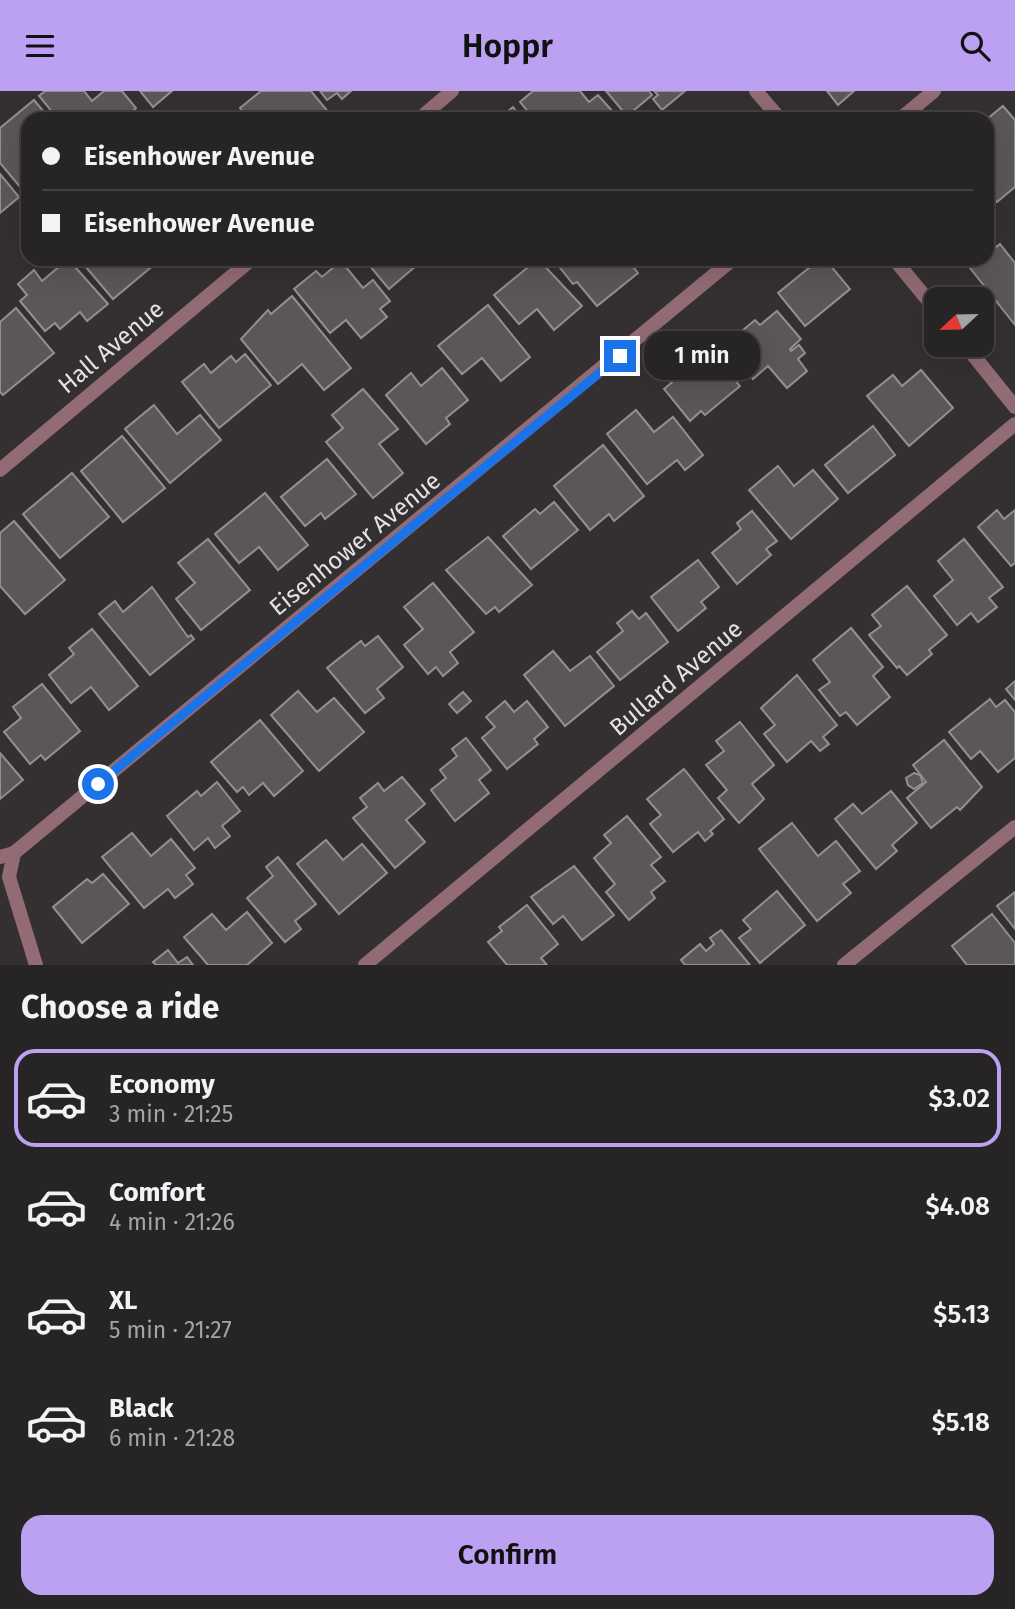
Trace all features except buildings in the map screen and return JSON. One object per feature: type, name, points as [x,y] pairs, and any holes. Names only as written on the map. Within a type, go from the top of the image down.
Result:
[{"type":"street","points":[[427,112],[452,91]]},
{"type":"street","points":[[756,91],[774,112]]},
{"type":"street","points":[[908,112],[934,91]]},
{"type":"street","name":"Hall Avenue","points":[[0,470],[244,266]]},
{"type":"street","name":"Eisenhower Avenue","points":[[7,855],[600,372],[725,266]]},
{"type":"street","points":[[900,266],[924,295]]},
{"type":"street","points":[[975,357],[1015,407]]},
{"type":"street","name":"Bullard Avenue","points":[[365,965],[1015,424]]},
{"type":"street","points":[[844,965],[1015,827]]},
{"type":"street","points":[[7,855],[9,877],[36,965]]},
{"type":"route","points":[[98,784],[620,356]]}]
